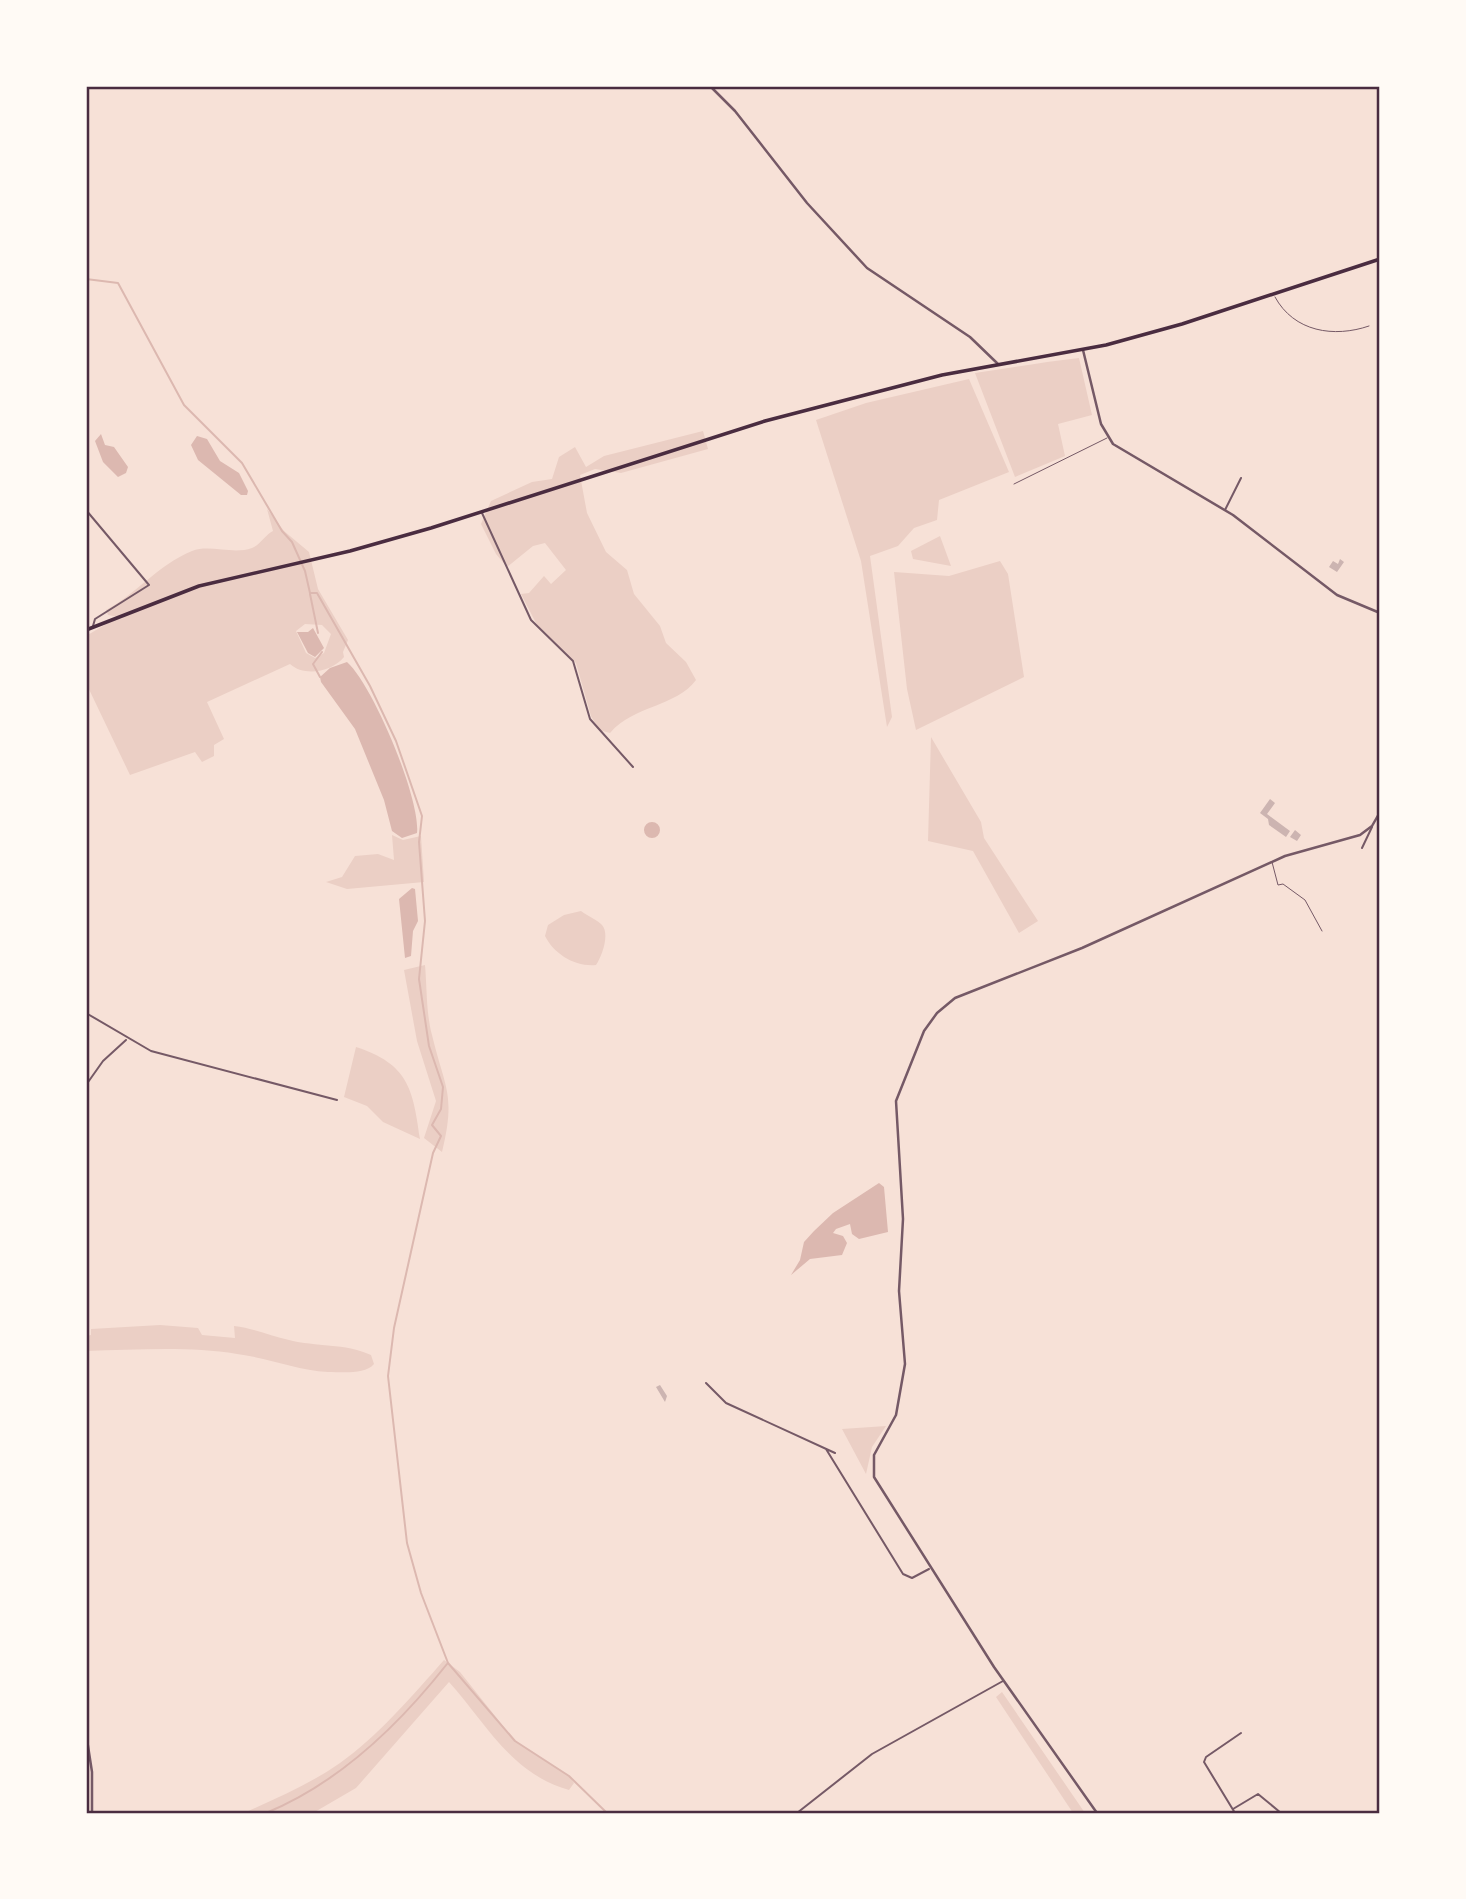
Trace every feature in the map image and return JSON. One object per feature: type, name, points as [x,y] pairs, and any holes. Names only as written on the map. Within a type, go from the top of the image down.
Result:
[{"type":"highway","points":[[86,630],[199,586],[304,561],[479,513],[610,468],[765,421],[903,384],[998,364],[1083,351],[1182,324],[1380,259]]},
{"type":"street","points":[[710,86],[735,111],[807,203],[867,268],[970,337],[998,364]]},
{"type":"street","points":[[1083,351],[1107,438],[1122,451],[1225,510],[1337,595],[1380,613]]},
{"type":"street","points":[[1225,510],[1241,478]]},
{"type":"street","points":[[86,510],[149,585],[94,619],[93,627]]},
{"type":"street","points":[[479,513],[531,620],[573,661],[590,719],[633,767]]},
{"type":"street","points":[[1362,848],[1380,812]]},
{"type":"street","points":[[1097,1813],[929,1569],[879,1489],[873,1470],[874,1455],[898,1407],[905,1364],[898,1276],[903,1219],[895,1115],[898,1091],[924,1031],[945,1005],[969,992],[1082,948],[1272,862],[1346,840],[1372,826]]},
{"type":"street","points":[[86,1013],[117,1028],[127,1039],[151,1051],[337,1100]]},
{"type":"street","points":[[86,1085],[103,1061],[127,1039]]},
{"type":"street","points":[[706,1383],[726,1403],[835,1453]]},
{"type":"street","points":[[826,1449],[903,1574],[912,1578],[929,1569]]},
{"type":"street","points":[[797,1813],[872,1754],[1004,1681]]},
{"type":"street","points":[[1235,1813],[1204,1762],[1206,1757],[1241,1733]]},
{"type":"street","points":[[86,1734],[92,1772],[92,1813]]},
{"type":"street","points":[[1232,1810],[1258,1794],[1281,1813]]},
{"type":"lane","points":[[1273,292],[1287,315],[1311,329],[1340,331],[1369,326]]},
{"type":"lane","points":[[1014,484],[1107,438]]},
{"type":"lane","points":[[1272,862],[1278,885],[1283,884],[1305,900],[1322,932]]},
{"type":"shaded area","points":[[1079,358],[1092,415],[1058,424],[1065,456],[1015,477],[975,373]]},
{"type":"shaded area","points":[[969,379],[1009,472],[939,500],[937,520],[914,528],[898,546],[870,556],[892,717],[887,727],[861,561],[816,420],[866,403]]},
{"type":"shaded area","points":[[703,431],[708,449],[621,473],[595,469],[580,475],[587,513],[606,552],[627,570],[634,594],[660,626],[666,643],[686,662],[696,680],[678,696],[631,717],[610,733],[599,730],[591,716],[576,663],[537,625],[521,594],[529,593],[544,576],[551,584],[566,570],[545,543],[533,546],[507,567],[496,554],[481,524],[491,501],[532,482],[552,479],[559,457],[575,447],[586,467],[604,456]]},
{"type":"shaded area","points":[[101,434],[105,445],[114,447],[128,467],[126,473],[118,477],[103,462],[95,441]]},
{"type":"shaded area","points":[[197,436],[207,439],[220,461],[239,473],[248,491],[247,495],[241,495],[198,460],[191,445]]},
{"type":"shaded area","points":[[267,509],[284,531],[309,552],[318,589],[348,640],[343,652],[344,657],[332,666],[318,671],[303,670],[290,664],[207,702],[224,739],[214,745],[214,756],[202,762],[195,752],[130,775],[86,683],[86,636],[113,620],[124,618],[108,615],[106,610],[180,557],[199,549],[245,550],[258,545],[273,531]],"holes":[[[305,624],[322,625],[331,634],[324,653],[315,658],[306,653],[296,631]]]},
{"type":"shaded area","points":[[940,536],[951,566],[913,559],[911,551]]},
{"type":"shaded area","points":[[1000,561],[1008,574],[1024,677],[916,730],[907,689],[894,572],[949,576]]},
{"type":"shaded area","points":[[313,628],[324,648],[315,657],[308,653],[297,632],[308,632]]},
{"type":"shaded area","points":[[347,662],[369,694],[393,744],[411,796],[417,833],[402,838],[392,831],[384,800],[355,729],[321,682],[320,677],[330,668]]},
{"type":"shaded area","points":[[931,737],[981,822],[984,838],[1038,921],[1019,933],[973,851],[928,841]]},
{"type":"shaded area","points":[[652,822],[660,830],[652,838],[644,830]]},
{"type":"shaded area","points":[[392,835],[403,840],[421,836],[424,882],[347,889],[326,882],[342,877],[355,856],[378,854],[394,860]]},
{"type":"shaded area","points":[[412,888],[415,889],[418,921],[413,931],[411,956],[405,958],[399,899]]},
{"type":"shaded area","points":[[581,911],[600,923],[604,929],[604,945],[596,965],[580,964],[566,958],[545,936],[548,925],[564,915]]},
{"type":"shaded area","points":[[425,965],[430,1027],[447,1092],[448,1117],[442,1152],[424,1138],[436,1101],[417,1041],[404,970]]},
{"type":"shaded area","points":[[356,1047],[387,1061],[405,1080],[414,1106],[420,1139],[383,1122],[367,1106],[344,1097]]},
{"type":"shaded area","points":[[879,1183],[884,1187],[888,1232],[859,1239],[852,1234],[850,1224],[836,1229],[833,1233],[843,1236],[847,1243],[842,1255],[810,1259],[791,1275],[800,1260],[804,1242],[814,1231],[833,1213]]},
{"type":"shaded area","points":[[160,1325],[198,1328],[202,1335],[235,1338],[234,1326],[241,1327],[299,1342],[361,1351],[371,1355],[374,1364],[365,1370],[328,1372],[248,1356],[200,1350],[86,1351],[86,1336],[91,1335],[91,1329]]},
{"type":"shaded area","points":[[886,1426],[872,1447],[866,1474],[842,1429]]},
{"type":"shaded area","points":[[444,1660],[460,1672],[515,1741],[569,1776],[574,1783],[569,1790],[531,1772],[515,1760],[449,1682],[356,1788],[313,1813],[244,1813],[329,1771],[354,1753],[395,1714]]},
{"type":"shaded area","points":[[1002,1692],[1085,1813],[1073,1813],[996,1697]]},
{"type":"building","points":[[1340,559],[1344,562],[1337,572],[1329,567],[1333,561],[1338,564]]},
{"type":"building","points":[[1270,799],[1275,803],[1267,814],[1290,831],[1286,837],[1269,825],[1268,819],[1260,813]]},
{"type":"building","points":[[1295,830],[1301,835],[1297,841],[1290,837]]},
{"type":"building","points":[[660,1385],[667,1396],[665,1402],[656,1387]]},
{"type":"waterway","points":[[86,279],[118,283],[184,405],[242,463],[282,531],[292,542],[305,571],[310,593],[317,593],[370,686],[396,741],[422,816],[419,842],[425,921],[419,979],[429,1046],[443,1087],[441,1109],[432,1125],[441,1136],[433,1153],[394,1328],[388,1376],[407,1543],[421,1593],[448,1663],[515,1741],[569,1776],[607,1813]]},
{"type":"waterway","points":[[310,594],[318,633]]},
{"type":"waterway","points":[[320,677],[313,664],[322,652]]},
{"type":"waterway","points":[[266,1813],[318,1786],[343,1769],[409,1709],[447,1664]]}]
